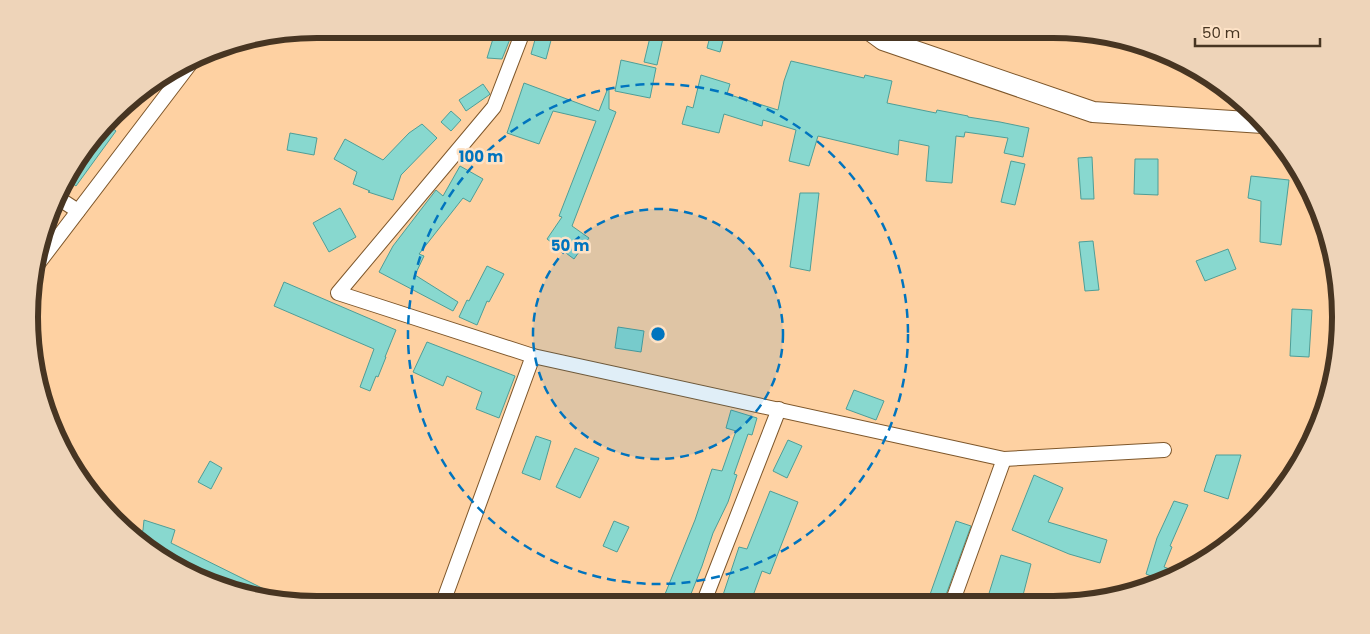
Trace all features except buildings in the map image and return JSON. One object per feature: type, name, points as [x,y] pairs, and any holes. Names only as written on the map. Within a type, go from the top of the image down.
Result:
[{"type":"main road","points":[[880,38],[1093,112],[1254,122]]},
{"type":"street","points":[[521,38],[494,107],[338,294],[533,356],[1004,458],[1164,450]]},
{"type":"street","points":[[45,255],[185,70]]},
{"type":"street","points":[[63,201],[78,212]]},
{"type":"street","points":[[445,596],[533,356]]},
{"type":"street","points":[[706,596],[779,409]]},
{"type":"street","points":[[955,596],[1004,458]]}]
